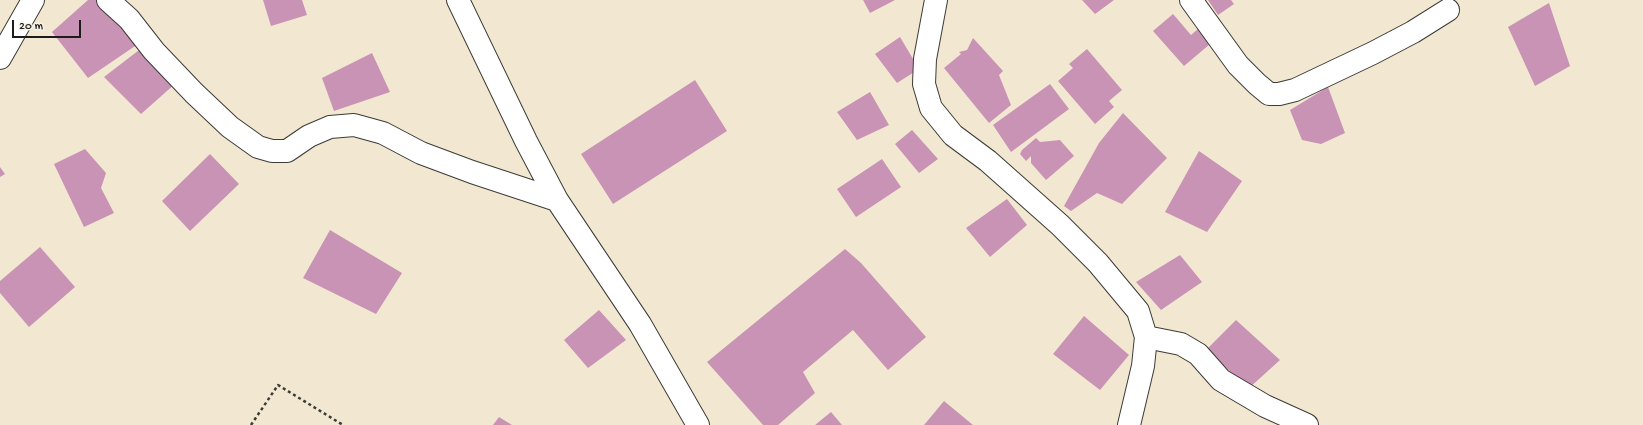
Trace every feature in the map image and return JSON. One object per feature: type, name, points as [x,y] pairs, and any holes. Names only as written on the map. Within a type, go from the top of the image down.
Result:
[{"type":"street","points":[[0,58],[34,0]]},
{"type":"street","points":[[108,0],[129,19],[154,50],[194,92],[230,127],[258,147],[272,151],[287,151],[309,136],[330,127],[354,125],[383,133],[421,153],[472,172],[557,200]]},
{"type":"street","points":[[458,0],[526,141],[557,200],[640,324],[698,425]]},
{"type":"street","points":[[936,0],[924,84],[931,108],[953,135],[988,162],[1060,225],[1098,263],[1138,311],[1146,337],[1143,366],[1129,425]]},
{"type":"street","points":[[1191,0],[1238,65],[1269,94],[1279,94],[1295,90],[1373,53],[1413,32],[1448,10]]},
{"type":"street","points":[[1146,337],[1181,344],[1198,354],[1221,380],[1265,406],[1307,425]]},
{"type":"path","points":[[251,425],[278,385],[343,425]]},
{"type":"building","points":[[88,0],[100,0],[141,42],[88,78],[52,32]]},
{"type":"building","points":[[263,0],[302,0],[307,15],[271,26]]},
{"type":"building","points":[[863,0],[895,0],[870,13]]},
{"type":"building","points":[[1082,0],[1114,0],[1095,14]]},
{"type":"building","points":[[1208,0],[1231,0],[1234,4],[1218,15]]},
{"type":"building","points":[[1549,3],[1570,66],[1535,86],[1508,27]]},
{"type":"building","points":[[1173,14],[1191,35],[1205,23],[1216,39],[1184,66],[1153,31]]},
{"type":"building","points":[[900,37],[919,69],[897,83],[875,54]]},
{"type":"building","points":[[973,38],[1003,71],[999,75],[1011,105],[989,123],[944,68],[961,54],[959,52],[967,50]]},
{"type":"building","points":[[143,47],[176,83],[141,114],[104,77]]},
{"type":"building","points":[[1087,49],[1122,90],[1109,101],[1114,107],[1095,124],[1058,81],[1073,68],[1069,64]]},
{"type":"building","points":[[372,53],[390,92],[334,111],[322,78]]},
{"type":"building","points":[[695,80],[727,131],[613,204],[581,154]]},
{"type":"building","points":[[1050,84],[1069,109],[1011,152],[993,125]]},
{"type":"building","points":[[1328,87],[1345,133],[1321,144],[1302,140],[1290,110]]},
{"type":"building","points":[[870,92],[889,125],[857,140],[837,112]]},
{"type":"building","points":[[1123,113],[1167,158],[1122,204],[1097,193],[1071,211],[1064,206],[1099,143]]},
{"type":"building","points":[[912,130],[938,159],[919,173],[895,144]]},
{"type":"building","points":[[1036,138],[1040,142],[1060,140],[1074,156],[1046,180],[1031,163],[1031,156],[1026,161],[1020,154],[1022,150]]},
{"type":"building","points":[[85,149],[106,173],[101,188],[114,213],[84,227],[54,164]]},
{"type":"building","points":[[1199,151],[1242,181],[1207,232],[1165,212]]},
{"type":"building","points":[[210,154],[239,184],[190,231],[162,201]]},
{"type":"building","points":[[882,159],[901,187],[856,217],[837,189]]},
{"type":"building","points":[[0,167],[5,174],[0,177]]},
{"type":"building","points":[[1007,199],[1027,225],[990,257],[966,228]]},
{"type":"building","points":[[330,230],[402,273],[376,314],[303,278]]},
{"type":"building","points":[[40,247],[75,287],[29,327],[0,293],[0,281]]},
{"type":"building","points":[[845,249],[861,263],[926,337],[888,370],[853,330],[803,372],[815,393],[778,425],[763,425],[707,362]]},
{"type":"building","points":[[1180,255],[1202,282],[1161,310],[1136,282]]},
{"type":"building","points":[[599,310],[626,340],[588,368],[564,340]]},
{"type":"building","points":[[1084,316],[1129,355],[1100,390],[1053,354]]},
{"type":"building","points":[[1236,320],[1280,360],[1248,389],[1207,349]]},
{"type":"building","points":[[944,401],[973,425],[924,425]]},
{"type":"building","points":[[831,412],[842,425],[815,425]]},
{"type":"building","points":[[499,417],[512,425],[493,425]]}]
